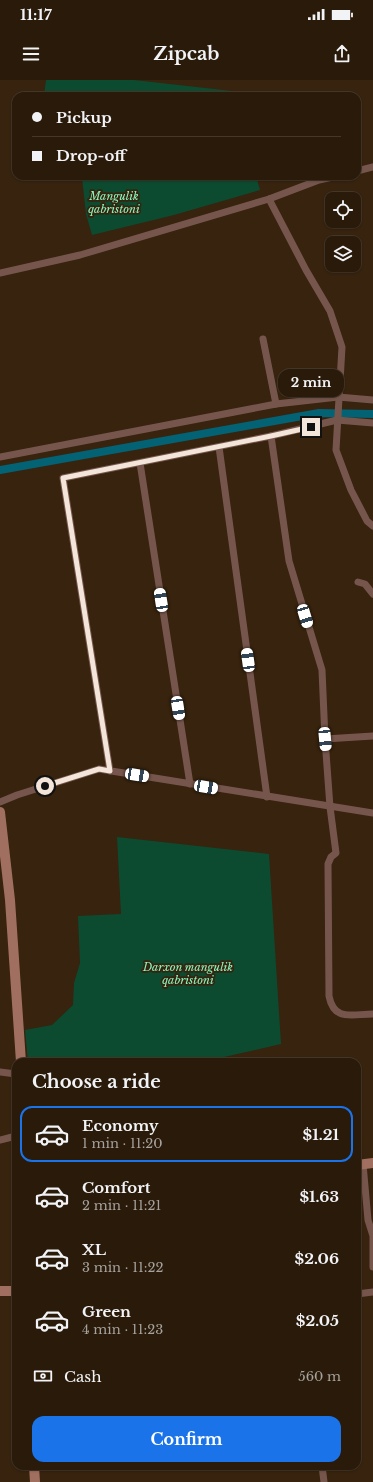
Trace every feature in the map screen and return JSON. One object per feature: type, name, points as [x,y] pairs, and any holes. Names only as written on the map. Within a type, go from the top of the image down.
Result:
[{"type":"main road","points":[[0,812],[10,900],[21,1058]]},
{"type":"main road","points":[[0,1291],[12,1291]]},
{"type":"main road","points":[[34,1470],[35,1482]]},
{"type":"street","points":[[361,170],[373,167]]},
{"type":"street","points":[[0,273],[80,254],[269,199],[319,180]]},
{"type":"street","points":[[269,199],[306,270],[330,311],[342,347],[336,450],[351,490],[367,520],[373,526]]},
{"type":"street","points":[[263,339],[276,404]]},
{"type":"street","points":[[0,457],[276,404],[338,399],[373,400]]},
{"type":"street","points":[[63,478],[271,436],[337,417],[373,423]]},
{"type":"street","points":[[271,436],[289,561],[322,670],[330,807],[336,853],[331,857],[328,864],[329,996],[336,1013],[341,1015],[373,1014]]},
{"type":"street","points":[[219,446],[267,797]]},
{"type":"street","points":[[140,463],[190,784]]},
{"type":"street","points":[[60,471],[63,478],[110,771]]},
{"type":"street","points":[[358,582],[365,584],[373,594]]},
{"type":"street","points":[[325,739],[373,736]]},
{"type":"street","points":[[0,802],[17,795],[99,769],[373,814]]},
{"type":"street","points":[[0,1072],[12,1074]]},
{"type":"street","points":[[0,1140],[12,1137]]},
{"type":"street","points":[[364,1164],[368,1220],[373,1236],[373,1267]]},
{"type":"street","points":[[361,1294],[373,1292]]},
{"type":"street","points":[[322,1470],[324,1482]]},
{"type":"green space","points":[[46,80],[134,80],[232,91],[232,92],[44,92]]},
{"type":"green space","name":"Mangulik qabristoni","points":[[82,180],[257,180],[260,190],[174,215],[92,235],[86,214]]},
{"type":"green space","name":"Darxon mangulik qabristoni","points":[[117,837],[269,854],[281,1044],[220,1058],[28,1058],[25,1030],[52,1025],[73,1005],[74,983],[80,963],[78,916],[121,914]]},
{"type":"waterway","points":[[0,470],[319,413],[373,414]]},
{"type":"route","points":[[45,786],[99,769],[110,771],[63,478],[311,427]]}]
